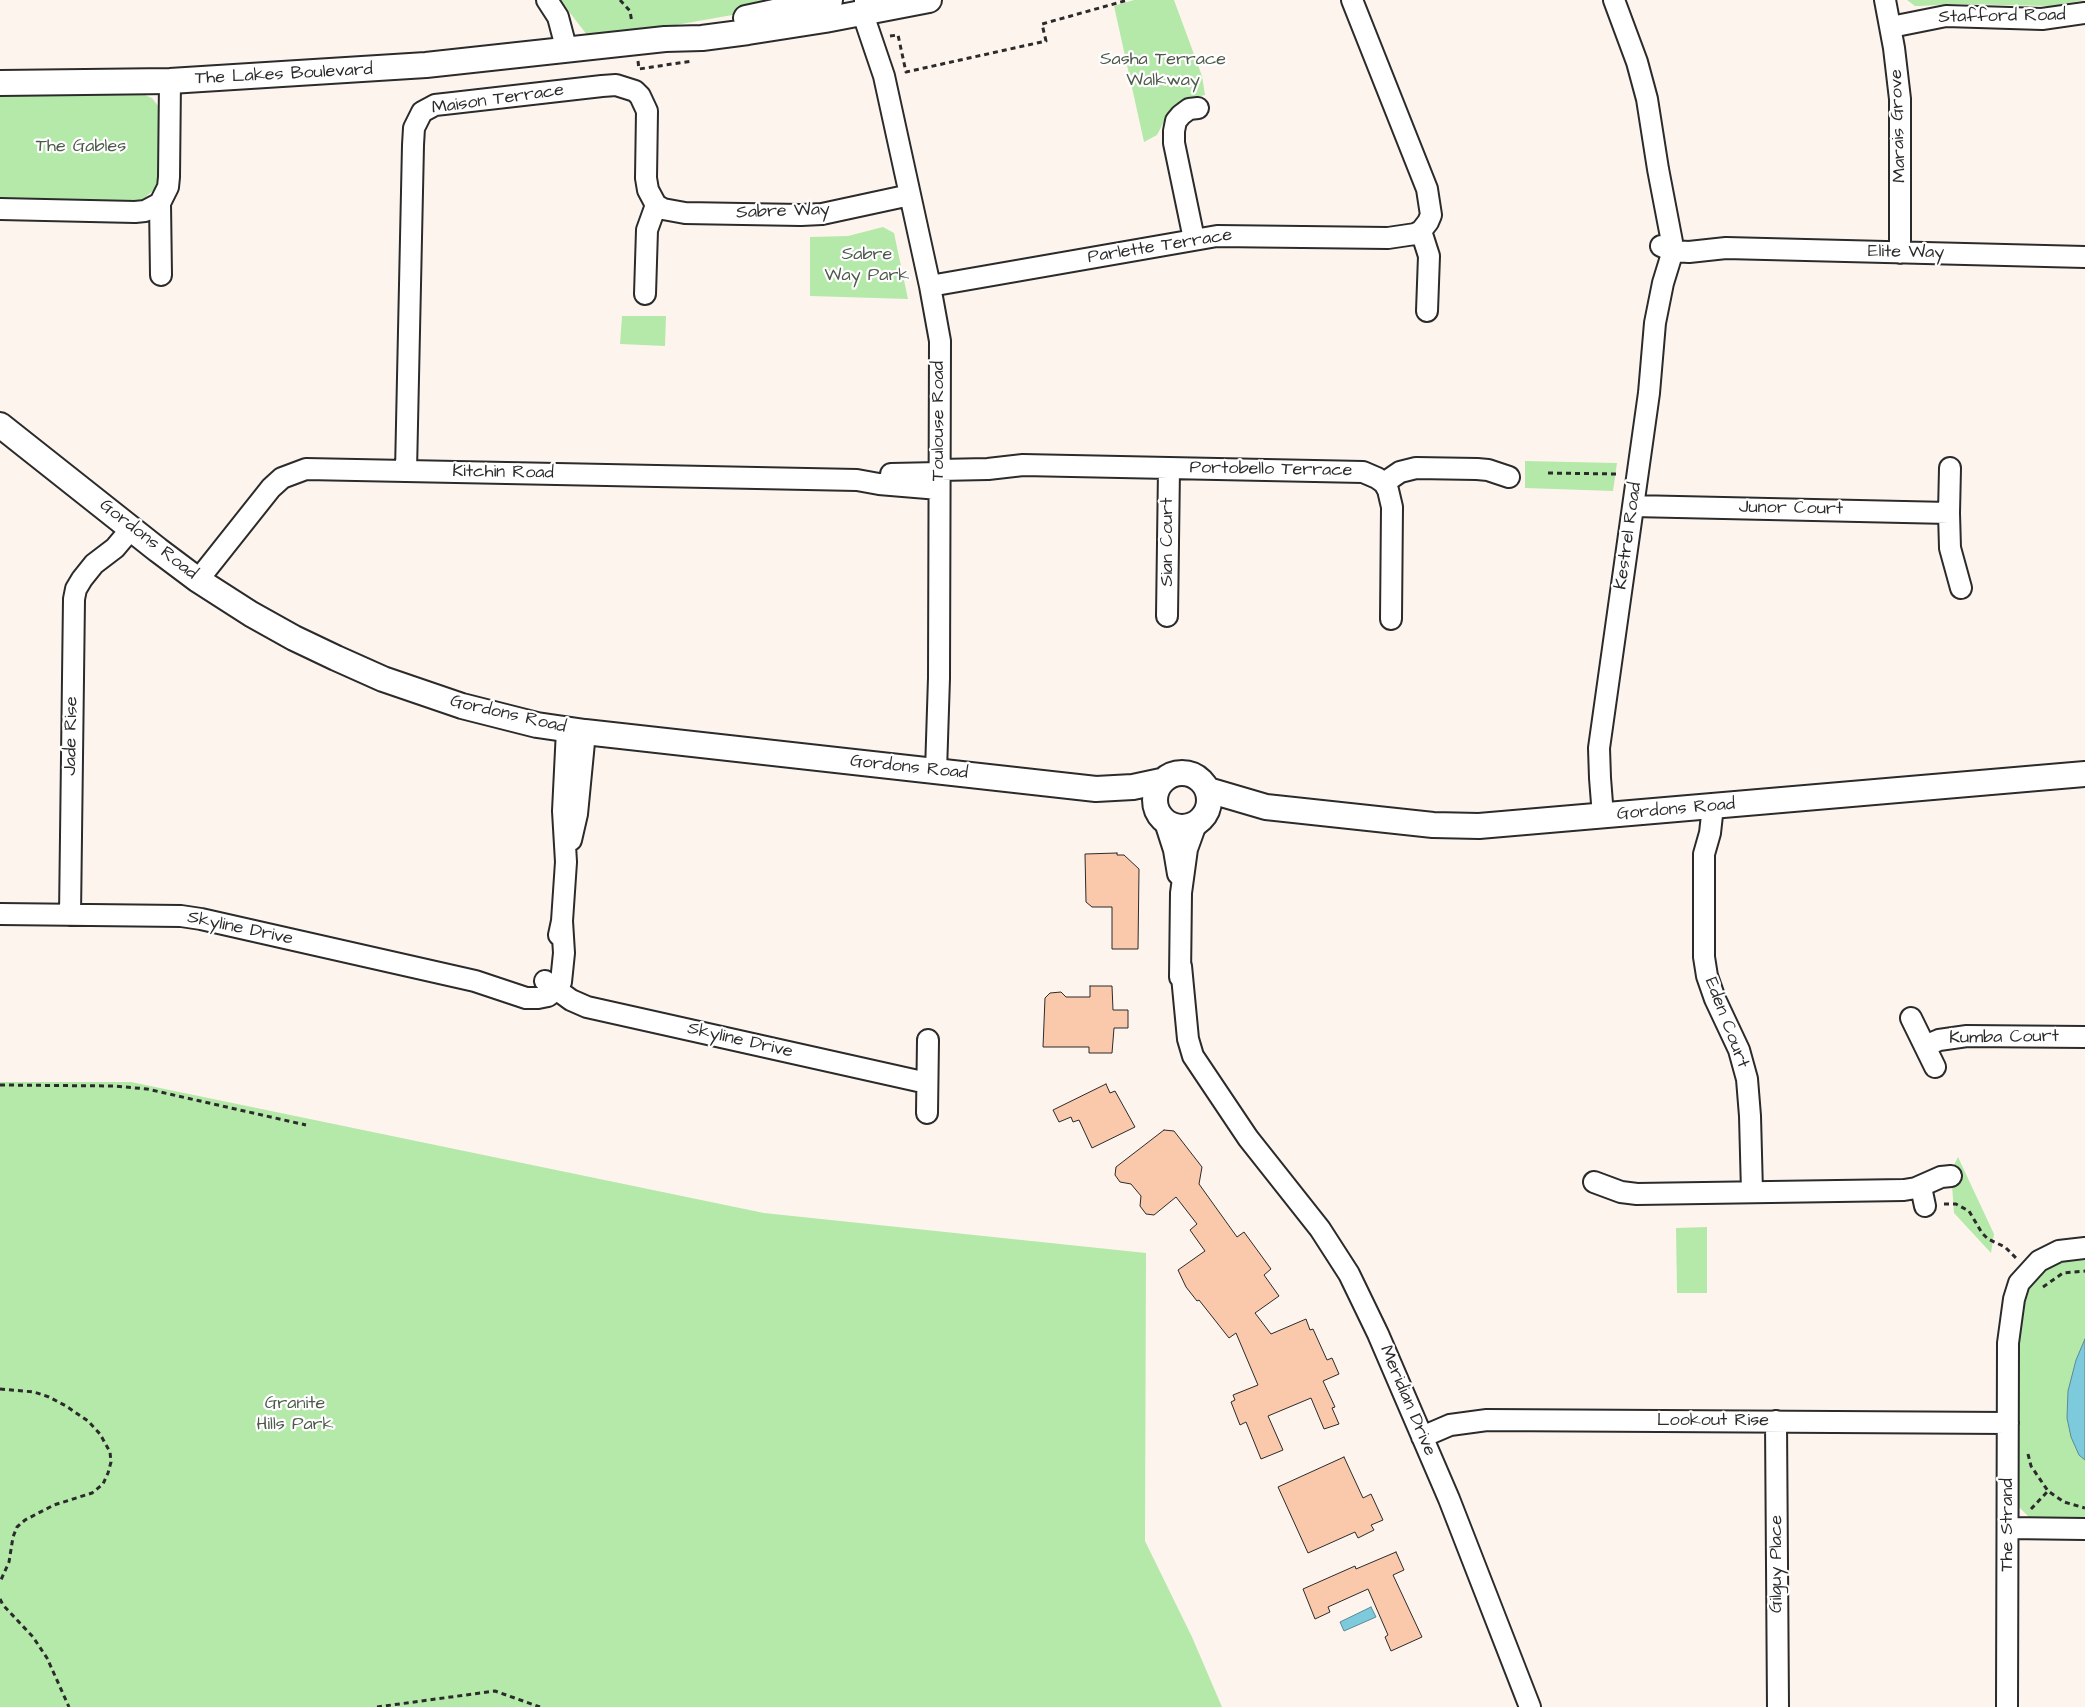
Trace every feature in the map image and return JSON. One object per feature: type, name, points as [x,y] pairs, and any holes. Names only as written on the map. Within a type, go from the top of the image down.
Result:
[{"type":"street","points":[[547,0],[558,17],[567,51]]},
{"type":"street","name":"The Lakes Boulevard","points":[[664,39],[736,20],[830,0]]},
{"type":"street","name":"The Lakes Boulevard","points":[[0,83],[170,81],[349,71],[567,51],[664,39],[702,38],[748,32],[868,6],[929,0]]},
{"type":"street","points":[[1352,0],[1427,189],[1431,215],[1421,231],[1429,256],[1427,311]]},
{"type":"street","name":"Kestrel Road","points":[[1596,817],[1600,778],[1599,748],[1653,358],[1655,323],[1668,246],[1647,99],[1638,62],[1614,0]]},
{"type":"street","name":"Marais Grove","points":[[1884,0],[1891,27],[1900,99],[1900,253]]},
{"type":"street","name":"Toulouse Road","points":[[868,6],[883,38],[884,76]]},
{"type":"street","name":"Toulouse Road","points":[[868,6],[868,34],[884,76],[930,286],[940,341],[939,678],[936,771]]},
{"type":"street","name":"Stafford Road","points":[[1891,27],[1946,16],[2042,19],[2085,13]]},
{"type":"street","points":[[161,275],[160,203],[168,187],[169,177],[170,81]]},
{"type":"street","name":"Maison Terrace","points":[[406,471],[413,145],[414,128],[422,112],[435,105],[453,102],[602,86],[626,87],[635,90],[640,96],[646,111],[646,178],[648,190],[656,205]]},
{"type":"street","points":[[1194,239],[1174,143],[1174,131],[1176,121],[1181,115],[1189,109],[1198,108]]},
{"type":"street","name":"Sabre Way","points":[[656,205],[663,209],[685,213],[801,215],[822,214],[910,195]]},
{"type":"street","points":[[0,209],[135,212],[145,211],[160,203]]},
{"type":"street","points":[[645,294],[648,230],[656,205]]},
{"type":"street","name":"Parlette Terrace","points":[[930,286],[1194,239],[1234,234],[1388,238],[1403,237],[1421,231]]},
{"type":"street","name":"Elite Way","points":[[1668,246],[1689,242],[1726,248],[2085,257]]},
{"type":"street","name":"Gordons Road","points":[[0,425],[198,580],[236,605],[294,638],[382,679],[423,694],[490,714],[576,731],[1096,789],[1125,797],[1161,817]]},
{"type":"street","name":"Portobello Terrace","points":[[939,472],[1023,466],[1363,472],[1384,483]]},
{"type":"street","name":"Sian Court","points":[[1167,616],[1169,468]]},
{"type":"street","points":[[1391,620],[1392,507],[1388,490],[1384,483],[1400,472],[1416,468],[1488,470],[1509,477]]},
{"type":"street","points":[[1950,468],[1948,513],[1950,548],[1961,588]]},
{"type":"street","name":"Kitchin Road","points":[[198,580],[270,488],[282,478],[306,469],[857,480],[879,484],[939,472]]},
{"type":"street","name":"Junor Court","points":[[1633,506],[1948,513]]},
{"type":"street","name":"Jade Rise","points":[[70,915],[73,613],[76,589],[94,564],[106,540],[126,525]]},
{"type":"street","points":[[551,986],[552,963],[562,921],[566,862],[563,811],[576,731]]},
{"type":"street","points":[[1183,772],[1198,777],[1208,790],[1209,798],[1201,819],[1180,827],[1161,817],[1154,796],[1161,781],[1175,773],[1183,772]]},
{"type":"street","name":"Gordons Road","points":[[1208,790],[1266,807],[1455,826],[1596,817],[2085,774]]},
{"type":"street","name":"Gordons Road","points":[[1096,789],[1132,787],[1161,781]]},
{"type":"street","name":"Gordons Road","points":[[1201,819],[1266,807]]},
{"type":"street","name":"Eden Court","points":[[1704,807],[1710,834],[1704,854],[1704,957],[1713,991],[1739,1050],[1747,1079],[1752,1192]]},
{"type":"street","name":"Meridian Drive","points":[[1161,817],[1174,850],[1181,893]]},
{"type":"street","name":"Meridian Drive","points":[[1201,819],[1187,849],[1181,893],[1181,966],[1188,1039],[1193,1056],[1248,1138],[1320,1229],[1349,1274],[1366,1308],[1482,1580],[1522,1697],[1530,1707]]},
{"type":"street","name":"Skyline Drive","points":[[0,914],[181,916],[200,919],[475,981],[524,986],[551,986],[571,1000],[587,1007],[927,1083]]},
{"type":"street","name":"Kumba Court","points":[[1912,1018],[1935,1067]]},
{"type":"street","name":"Kumba Court","points":[[1925,1046],[1940,1040],[1967,1036],[2085,1037]]},
{"type":"street","points":[[927,1113],[928,1040]]},
{"type":"street","points":[[1594,1182],[1615,1190],[1637,1194],[1904,1190],[1921,1186],[1941,1177],[1951,1176]]},
{"type":"street","points":[[1921,1186],[1931,1206]]},
{"type":"street","name":"The Strand","points":[[2008,1342],[2004,1318],[2004,1297],[2011,1272],[2019,1261],[2034,1248],[2046,1242],[2085,1240]]},
{"type":"street","name":"The Strand","points":[[2007,1707],[2008,1342],[2016,1291],[2019,1282],[2048,1255],[2068,1249],[2085,1248]]},
{"type":"street","name":"Lookout Rise","points":[[1422,1437],[1450,1425],[1487,1420],[2008,1423]]},
{"type":"street","name":"Gilguy Place","points":[[1776,1421],[1778,1707]]},
{"type":"street","points":[[2008,1528],[2085,1529]]},
{"type":"path","points":[[883,38],[898,35],[906,72],[1046,41],[1042,24],[1128,0]]},
{"type":"path","points":[[1548,474],[1617,474]]},
{"type":"path","points":[[0,1085],[114,1086],[147,1089],[306,1125]]},
{"type":"path","points":[[1931,1206],[1956,1204],[1969,1211],[1988,1239],[2005,1248],[2019,1261]]},
{"type":"path","points":[[2038,1292],[2063,1273],[2085,1271]]},
{"type":"path","points":[[0,1389],[34,1392],[66,1406],[88,1421],[100,1434],[110,1452],[111,1462],[103,1484],[92,1492],[54,1505],[25,1520],[18,1527],[13,1537],[9,1562],[0,1582]]},
{"type":"path","points":[[2027,1450],[2031,1466],[2048,1491],[2064,1502],[2085,1508]]},
{"type":"path","points":[[0,1599],[3,1605],[33,1638],[47,1658],[69,1707]]},
{"type":"path","points":[[377,1707],[495,1691],[540,1707]]},
{"type":"green space","points":[[560,0],[817,0],[591,40]]},
{"type":"green space","name":"Sasha Terrace Walkway","points":[[1134,0],[1174,0],[1202,76],[1205,95],[1187,99],[1175,107],[1167,116],[1157,135],[1144,142],[1114,6]]},
{"type":"green space","points":[[1907,0],[2085,0],[2052,6],[1952,4],[1915,6]]},
{"type":"green space","name":"The Gables","points":[[0,93],[140,93],[152,98],[159,107],[161,114],[160,174],[154,190],[143,199],[132,202],[0,199]]},
{"type":"green space","name":"Sabre Way Park","points":[[883,227],[894,233],[908,299],[810,296],[810,237],[848,236]]},
{"type":"green space","points":[[622,316],[666,316],[665,346],[620,344]]},
{"type":"green space","points":[[1525,461],[1617,463],[1613,491],[1525,488]]},
{"type":"green space","name":"Granite Hills Park","points":[[0,1082],[131,1082],[764,1213],[1146,1253],[1145,1541],[1192,1637],[1222,1707],[0,1707]]},
{"type":"green space","points":[[1958,1157],[1994,1234],[1991,1253],[1954,1213],[1951,1171]]},
{"type":"green space","points":[[1707,1227],[1707,1293],[1677,1293],[1676,1228]]},
{"type":"green space","points":[[2085,1254],[2085,1520],[2035,1519],[2029,1517],[2019,1507],[2017,1492],[2018,1323],[2028,1284],[2049,1263]]},
{"type":"water","points":[[2085,1339],[2085,1460],[2079,1455],[2071,1437],[2067,1418],[2068,1391],[2076,1360]]},
{"type":"water","points":[[1371,1607],[1376,1617],[1344,1631],[1340,1622]]},
{"type":"building","points":[[1117,853],[1117,855],[1124,855],[1139,869],[1138,949],[1112,949],[1112,907],[1092,907],[1086,902],[1085,854]]},
{"type":"building","points":[[1090,986],[1112,986],[1113,1010],[1128,1010],[1128,1028],[1114,1028],[1112,1053],[1089,1053],[1089,1047],[1043,1047],[1045,998],[1050,993],[1061,992],[1066,997],[1090,997]]},
{"type":"building","points":[[1106,1084],[1110,1093],[1115,1091],[1135,1127],[1092,1148],[1079,1120],[1073,1122],[1071,1117],[1059,1122],[1053,1110]]},
{"type":"building","points":[[1164,1130],[1174,1131],[1202,1167],[1199,1184],[1237,1237],[1244,1232],[1271,1269],[1264,1275],[1279,1296],[1255,1313],[1271,1334],[1306,1319],[1310,1330],[1313,1329],[1327,1360],[1332,1358],[1339,1374],[1323,1381],[1335,1407],[1332,1408],[1339,1424],[1324,1429],[1311,1398],[1268,1416],[1283,1450],[1261,1459],[1246,1422],[1240,1425],[1231,1402],[1235,1400],[1233,1395],[1258,1385],[1236,1333],[1229,1338],[1199,1300],[1197,1301],[1186,1287],[1178,1270],[1205,1251],[1190,1230],[1197,1224],[1176,1197],[1154,1215],[1146,1214],[1140,1206],[1141,1196],[1131,1184],[1120,1182],[1115,1175],[1116,1167]]},
{"type":"building","points":[[1344,1457],[1363,1498],[1371,1494],[1383,1520],[1371,1525],[1374,1530],[1358,1538],[1355,1532],[1308,1553],[1278,1487]]},
{"type":"building","points":[[1396,1552],[1404,1570],[1393,1575],[1422,1637],[1391,1651],[1385,1637],[1388,1635],[1368,1589],[1328,1607],[1330,1612],[1315,1619],[1303,1589],[1355,1566],[1356,1569]]}]
